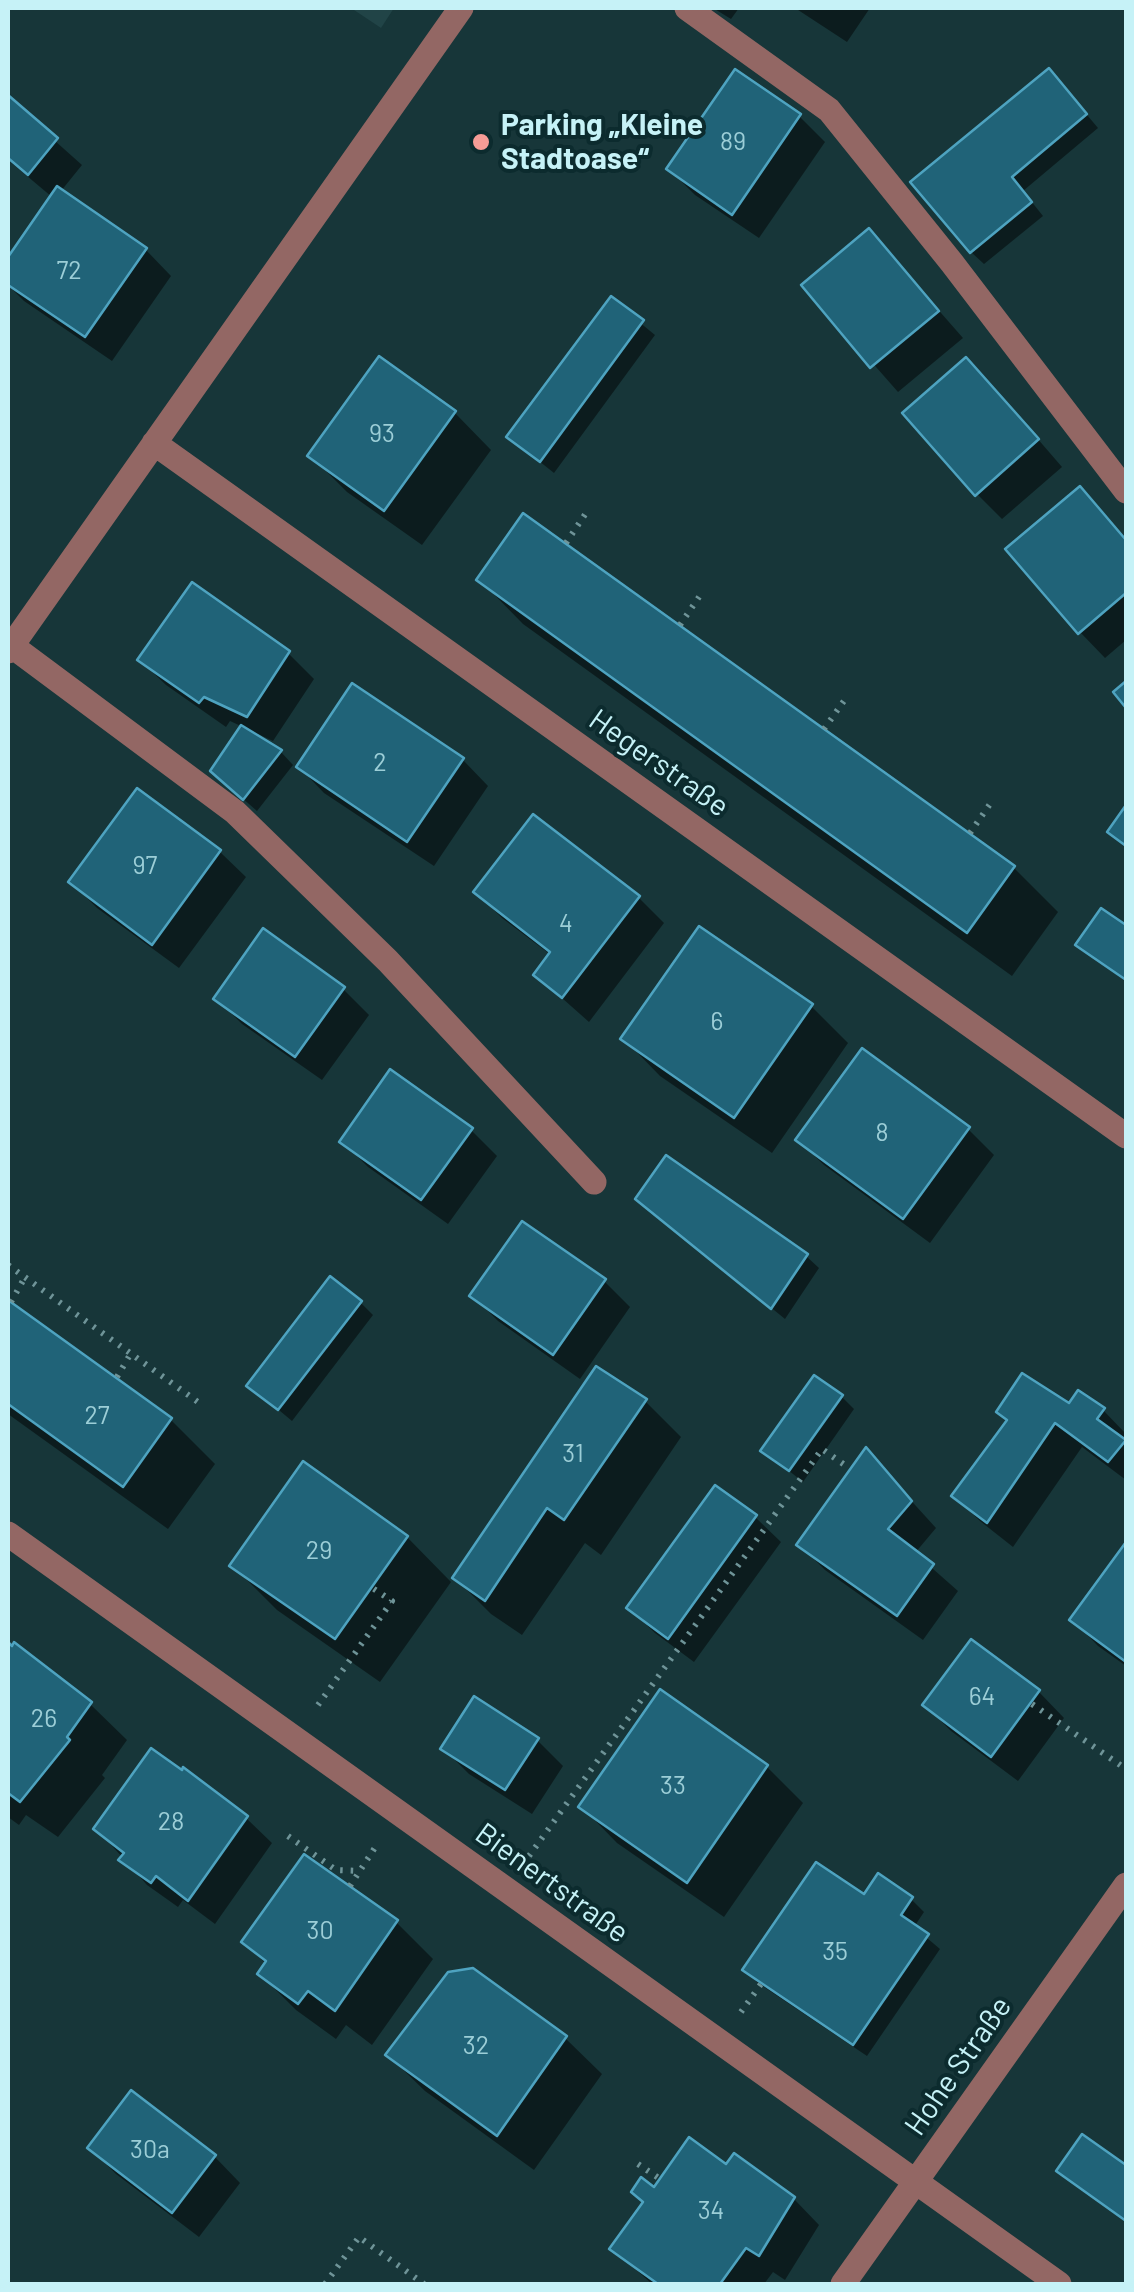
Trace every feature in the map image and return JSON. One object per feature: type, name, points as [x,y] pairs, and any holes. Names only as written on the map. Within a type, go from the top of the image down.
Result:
[{"type":"street","points":[[461,8],[10,648],[234,812],[388,961],[594,1182]]},
{"type":"street","points":[[687,8],[830,110],[1126,491]]},
{"type":"street","name":"Hegerstraße","points":[[154,443],[1126,1136]]},
{"type":"street","name":"Bienertstraße","points":[[8,1534],[1059,2284]]},
{"type":"street","name":"Hohe Straße","points":[[842,2284],[1126,1885]]},
{"type":"path","points":[[566,542],[586,513]]},
{"type":"path","points":[[680,625],[701,594]]},
{"type":"path","points":[[824,729],[846,698]]},
{"type":"path","points":[[970,834],[990,804]]},
{"type":"path","points":[[8,1264],[198,1402]]},
{"type":"path","points":[[11,1302],[25,1277]]},
{"type":"path","points":[[116,1378],[131,1353]]},
{"type":"path","points":[[505,1890],[621,1736],[822,1449],[849,1468]]},
{"type":"path","points":[[294,1739],[392,1602],[371,1587]]},
{"type":"path","points":[[1032,1704],[1126,1769]]},
{"type":"path","points":[[288,1836],[336,1870],[360,1871]]},
{"type":"path","points":[[350,1886],[376,1846]]},
{"type":"path","points":[[638,2164],[660,2179]]},
{"type":"path","points":[[325,2284],[359,2237],[424,2284]]},
{"type":"shaded area","points":[[351,8],[394,8],[381,28]]},
{"type":"building","points":[[1049,68],[1087,114],[1012,177],[1032,202],[970,253],[910,182]]},
{"type":"building","points":[[735,69],[801,114],[732,215],[666,169]]},
{"type":"building","points":[[8,95],[58,138],[28,175],[8,158]]},
{"type":"building","points":[[57,186],[147,248],[85,337],[8,285],[8,257]]},
{"type":"building","points":[[869,228],[939,311],[870,368],[801,285]]},
{"type":"building","points":[[611,296],[644,320],[540,462],[506,437]]},
{"type":"building","points":[[379,356],[456,411],[384,511],[307,456]]},
{"type":"building","points":[[966,357],[1039,439],[975,496],[902,413]]},
{"type":"building","points":[[1080,486],[1126,540],[1126,593],[1078,634],[1005,549]]},
{"type":"building","points":[[523,513],[1015,866],[967,933],[476,580]]},
{"type":"building","points":[[192,582],[290,651],[247,717],[204,697],[199,703],[137,660]]},
{"type":"building","points":[[1126,681],[1126,708],[1113,692]]},
{"type":"building","points":[[352,683],[464,758],[407,842],[296,767]]},
{"type":"building","points":[[241,725],[282,750],[243,800],[210,771]]},
{"type":"building","points":[[137,788],[221,850],[152,945],[68,882]]},
{"type":"building","points":[[1126,805],[1126,846],[1107,832]]},
{"type":"building","points":[[533,814],[640,896],[562,998],[533,975],[550,952],[473,892]]},
{"type":"building","points":[[1101,908],[1126,925],[1126,980],[1075,945]]},
{"type":"building","points":[[699,926],[813,1004],[734,1118],[620,1039]]},
{"type":"building","points":[[263,928],[345,987],[295,1057],[213,999]]},
{"type":"building","points":[[862,1048],[970,1127],[903,1219],[795,1140]]},
{"type":"building","points":[[390,1069],[473,1128],[421,1200],[339,1142]]},
{"type":"building","points":[[666,1155],[808,1254],[771,1309],[635,1199]]},
{"type":"building","points":[[522,1221],[606,1279],[553,1355],[469,1296]]},
{"type":"building","points":[[330,1276],[362,1301],[278,1410],[246,1386]]},
{"type":"building","points":[[8,1300],[172,1418],[123,1487],[8,1404]]},
{"type":"building","points":[[596,1366],[647,1399],[564,1520],[547,1508],[485,1601],[452,1578]]},
{"type":"building","points":[[1022,1373],[1069,1403],[1078,1390],[1105,1408],[1097,1419],[1126,1440],[1108,1462],[1055,1423],[987,1523],[951,1496],[1007,1420],[996,1412]]},
{"type":"building","points":[[814,1375],[843,1395],[789,1471],[760,1451]]},
{"type":"building","points":[[866,1447],[912,1501],[888,1529],[934,1564],[897,1616],[796,1545]]},
{"type":"building","points":[[303,1461],[408,1536],[335,1639],[229,1566]]},
{"type":"building","points":[[715,1485],[757,1515],[668,1639],[626,1608]]},
{"type":"building","points":[[1126,1542],[1126,1662],[1069,1620]]},
{"type":"building","points":[[971,1639],[1040,1690],[991,1757],[922,1705]]},
{"type":"building","points":[[8,1642],[12,1646],[14,1642],[92,1702],[67,1737],[70,1740],[20,1802],[8,1793]]},
{"type":"building","points":[[660,1689],[768,1765],[687,1883],[578,1807]]},
{"type":"building","points":[[474,1696],[539,1738],[505,1790],[440,1749]]},
{"type":"building","points":[[151,1748],[248,1816],[188,1901],[156,1876],[151,1883],[118,1860],[124,1853],[93,1829]]},
{"type":"building","points":[[304,1854],[398,1920],[335,2011],[308,1991],[298,2004],[257,1974],[266,1961],[241,1942]]},
{"type":"building","points":[[816,1862],[864,1894],[878,1873],[913,1897],[901,1915],[929,1934],[853,2045],[742,1970]]},
{"type":"building","points":[[473,1968],[567,2036],[497,2136],[385,2055],[448,1972]]},
{"type":"building","points":[[131,2090],[216,2155],[172,2213],[87,2148]]},
{"type":"building","points":[[1082,2134],[1126,2165],[1126,2221],[1056,2171]]},
{"type":"building","points":[[689,2137],[726,2164],[734,2153],[795,2197],[759,2256],[746,2248],[720,2284],[658,2284],[609,2249],[643,2202],[631,2192],[641,2177],[654,2187]]},
{"type":"place","name":"Parking „Kleine Stadtoase“","points":[[481,142]]}]
